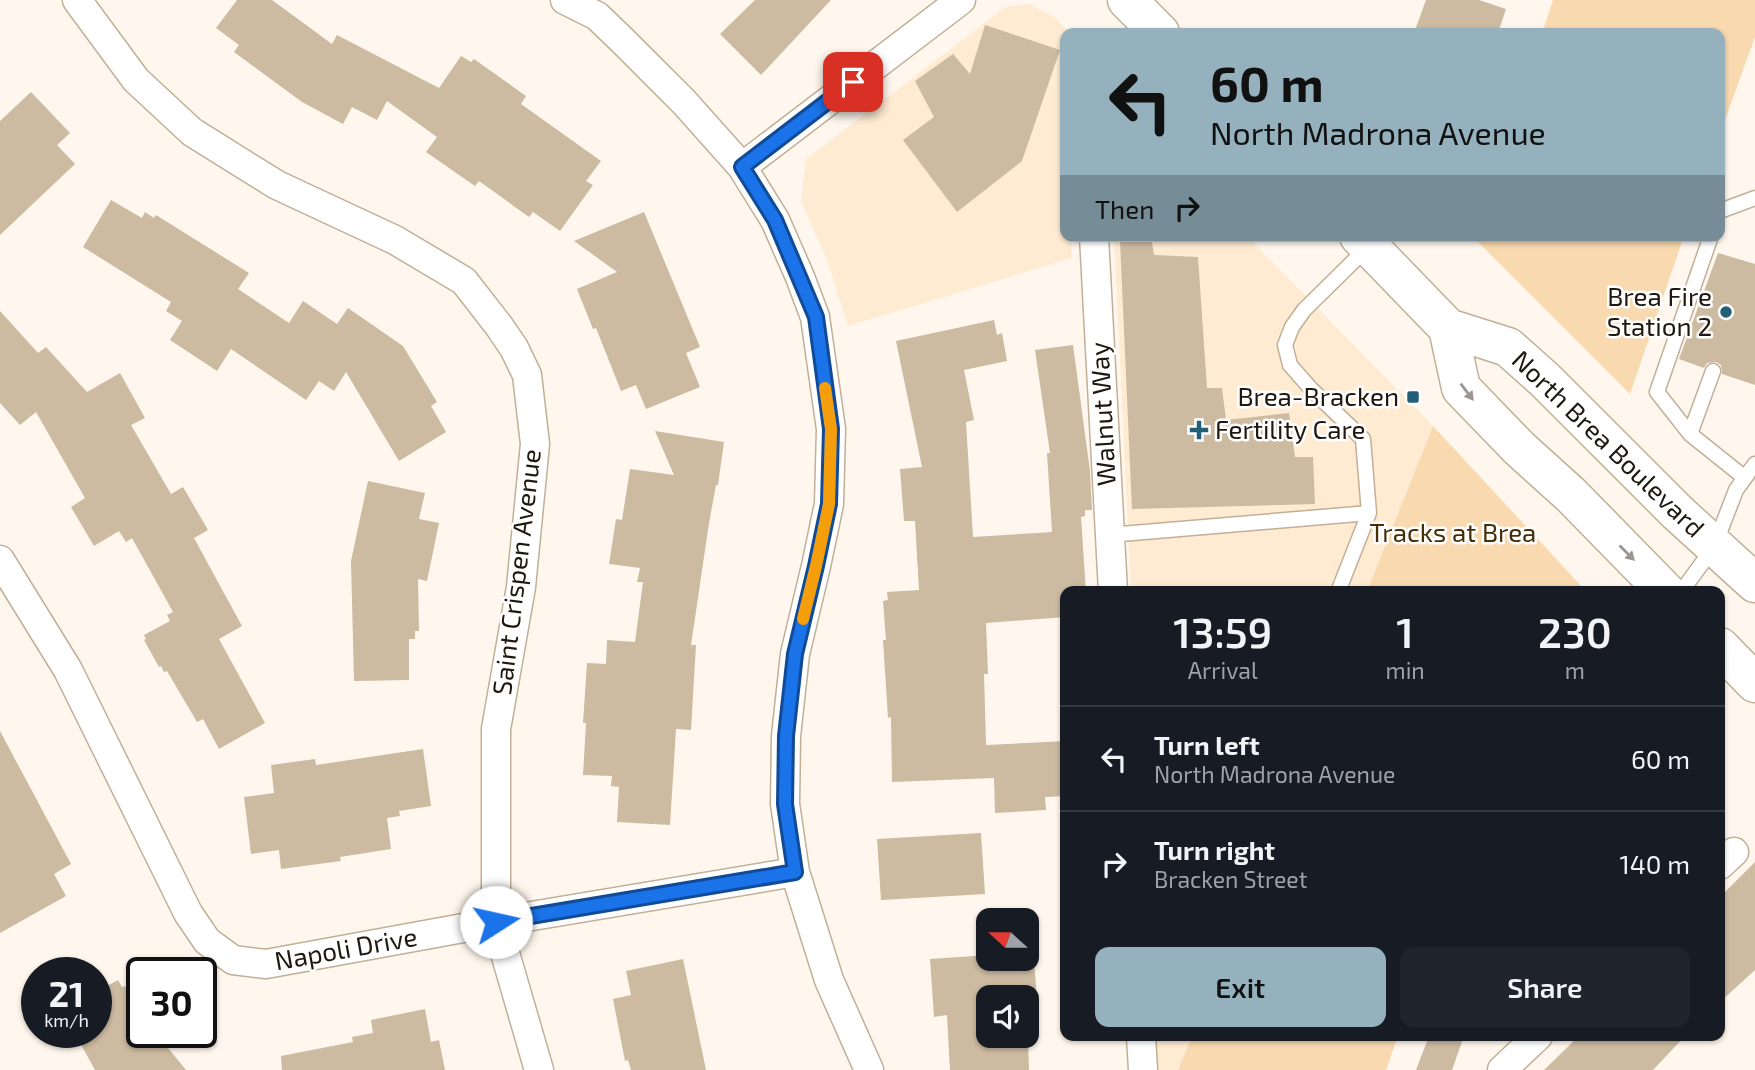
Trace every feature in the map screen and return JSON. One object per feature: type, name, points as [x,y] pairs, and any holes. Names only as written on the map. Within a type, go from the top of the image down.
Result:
[{"type":"main road","name":"North Brea Boulevard","points":[[1365,242],[1448,328],[1508,347],[1714,547],[1755,583]]},
{"type":"main road","points":[[1448,328],[1461,388],[1660,586]]},
{"type":"main road","points":[[1725,652],[1755,683]]},
{"type":"street","name":"Saint Crispen Avenue","points":[[77,0],[136,80],[192,132],[277,185],[395,240],[464,281],[514,348],[527,375],[535,444],[521,587],[496,729],[496,922],[538,1070]]},
{"type":"street","points":[[565,0],[597,16],[684,102],[742,167],[775,220],[816,317],[831,429],[829,504],[795,654],[786,736],[785,804],[795,872],[829,980],[869,1070]]},
{"type":"street","points":[[742,167],[961,0]]},
{"type":"street","name":"Walnut Way","points":[[1094,242],[1112,586]]},
{"type":"street","name":"Napoli Drive","points":[[0,559],[68,670],[188,913],[207,941],[233,960],[266,964],[795,872]]},
{"type":"street","points":[[1141,1041],[1143,1070]]},
{"type":"street","points":[[1502,1070],[1533,1041]]},
{"type":"lane","points":[[1725,209],[1755,198]]},
{"type":"lane","points":[[1340,586],[1368,513],[1363,439],[1290,365],[1285,345],[1292,327],[1304,310],[1363,242]]},
{"type":"lane","points":[[1709,242],[1657,392],[1690,434],[1745,478]]},
{"type":"lane","points":[[1690,434],[1713,371]]},
{"type":"lane","points":[[1685,586],[1714,547],[1736,490],[1755,464]]},
{"type":"lane","points":[[1110,535],[1368,513]]},
{"type":"shaded area","points":[[1029,4],[1054,17],[1066,28],[1060,28],[1060,242],[1071,242],[1072,258],[848,326],[826,257],[801,201],[806,159],[1006,7]]},
{"type":"shaded area","points":[[1114,242],[1253,242],[1433,426],[1369,586],[1131,586]]},
{"type":"shaded area","points":[[1153,1041],[1190,1041],[1178,1070],[1153,1070]]},
{"type":"green space","points":[[1553,0],[1755,0],[1755,37],[1725,120],[1725,28],[1544,28]]},
{"type":"green space","points":[[1478,242],[1682,242],[1630,394]]},
{"type":"green space","name":"Tracks at Brea","points":[[1433,426],[1581,586],[1369,586]]},
{"type":"green space","points":[[1190,1041],[1396,1041],[1386,1070],[1178,1070]]},
{"type":"building","points":[[237,0],[272,0],[332,44],[337,35],[439,88],[461,56],[471,62],[474,59],[526,96],[521,104],[601,161],[586,181],[593,185],[560,231],[533,212],[529,217],[479,181],[475,186],[426,152],[437,137],[387,101],[377,120],[352,107],[343,124],[302,102],[234,52],[239,45],[216,28]]},
{"type":"building","points":[[755,0],[831,0],[761,75],[720,34]]},
{"type":"building","points":[[1426,0],[1479,0],[1506,9],[1500,28],[1416,28]]},
{"type":"building","points":[[985,25],[1060,50],[1022,161],[957,212],[903,140],[934,117],[915,81],[953,54],[970,74]]},
{"type":"building","points":[[31,92],[70,133],[57,145],[75,164],[0,235],[0,121]]},
{"type":"building","points":[[111,200],[142,218],[145,212],[154,218],[156,215],[249,273],[238,289],[289,323],[303,301],[337,324],[348,308],[403,346],[437,402],[431,406],[446,432],[399,461],[346,372],[334,391],[319,381],[306,400],[231,349],[217,371],[170,340],[182,321],[166,311],[171,302],[83,247]]},
{"type":"building","points":[[644,212],[700,347],[686,353],[700,387],[646,409],[636,385],[621,391],[577,289],[617,272],[574,241]]},
{"type":"building","points":[[1120,242],[1152,242],[1154,255],[1198,257],[1207,388],[1222,388],[1226,420],[1289,413],[1295,457],[1313,457],[1315,504],[1132,509]]},
{"type":"building","name":"Brea Fire Station 2","points":[[1718,253],[1755,264],[1755,385],[1722,374],[1721,365],[1716,362],[1707,363],[1704,368],[1679,359]]},
{"type":"building","points":[[0,311],[38,353],[46,347],[87,392],[120,373],[145,418],[131,425],[171,494],[183,487],[208,530],[194,538],[242,626],[219,639],[265,723],[219,749],[203,719],[197,722],[167,671],[164,672],[161,666],[159,667],[144,640],[144,635],[170,621],[167,615],[173,612],[132,538],[126,542],[119,531],[94,546],[71,507],[85,498],[36,412],[20,425],[0,403]]},
{"type":"building","points":[[994,320],[997,335],[1002,333],[1007,361],[964,370],[974,420],[966,422],[973,537],[1052,532],[1047,453],[1050,453],[1035,350],[1073,345],[1090,471],[1092,510],[1085,510],[1085,516],[1081,517],[1086,586],[1060,586],[1060,617],[986,623],[986,745],[1060,741],[1060,796],[1045,797],[1046,810],[995,813],[994,778],[892,782],[891,717],[888,718],[883,601],[888,600],[887,592],[919,590],[915,521],[904,521],[900,469],[922,467],[896,341]]},
{"type":"building","points":[[655,431],[724,442],[691,645],[696,645],[691,730],[676,729],[670,825],[617,822],[619,787],[611,786],[612,776],[583,775],[587,663],[606,664],[607,640],[635,642],[643,582],[637,582],[640,568],[609,564],[616,519],[622,520],[630,469],[674,475]]},
{"type":"building","points":[[368,481],[425,493],[419,519],[439,523],[427,581],[418,579],[419,631],[415,631],[415,639],[409,639],[409,680],[354,681],[351,561]]},
{"type":"building","points":[[0,731],[71,864],[54,874],[66,896],[0,933]]},
{"type":"building","points":[[423,749],[431,806],[399,811],[400,816],[387,818],[391,849],[340,857],[341,861],[281,869],[279,850],[251,854],[244,797],[274,793],[271,765],[315,759],[316,765]]},
{"type":"building","points":[[981,833],[985,894],[881,900],[877,839]]},
{"type":"building","points":[[1755,862],[1755,970],[1725,997],[1725,892]]},
{"type":"building","points":[[976,956],[976,971],[1035,971],[1036,985],[976,985],[976,1048],[1028,1048],[1029,1070],[950,1070],[947,1015],[934,1017],[930,959]]},
{"type":"building","points":[[683,959],[706,1070],[631,1070],[628,1060],[625,1061],[613,999],[631,995],[626,971]]},
{"type":"building","points":[[118,980],[122,987],[126,988],[126,1048],[168,1048],[186,1070],[95,1070],[83,1048],[112,1048],[112,983]]},
{"type":"building","points":[[425,1009],[431,1042],[439,1040],[445,1070],[282,1070],[281,1056],[353,1042],[352,1037],[373,1033],[371,1020]]},
{"type":"building","points":[[1427,1041],[1462,1041],[1452,1070],[1416,1070]]},
{"type":"building","points":[[1574,1041],[1680,1041],[1653,1070],[1544,1070]]},
{"type":"slow traffic","points":[[803,619],[829,504],[831,429],[825,388]]},
{"type":"place","name":"Brea Fire Station 2","points":[[1726,312]]},
{"type":"place","name":"Brea-Bracken","points":[[1413,397]]},
{"type":"place","name":"Fertility Care","points":[[1199,430]]},
{"type":"route","points":[[496,922],[795,872],[785,804],[786,736],[795,654],[829,504],[831,429],[816,317],[775,220],[742,167],[853,82]]}]
